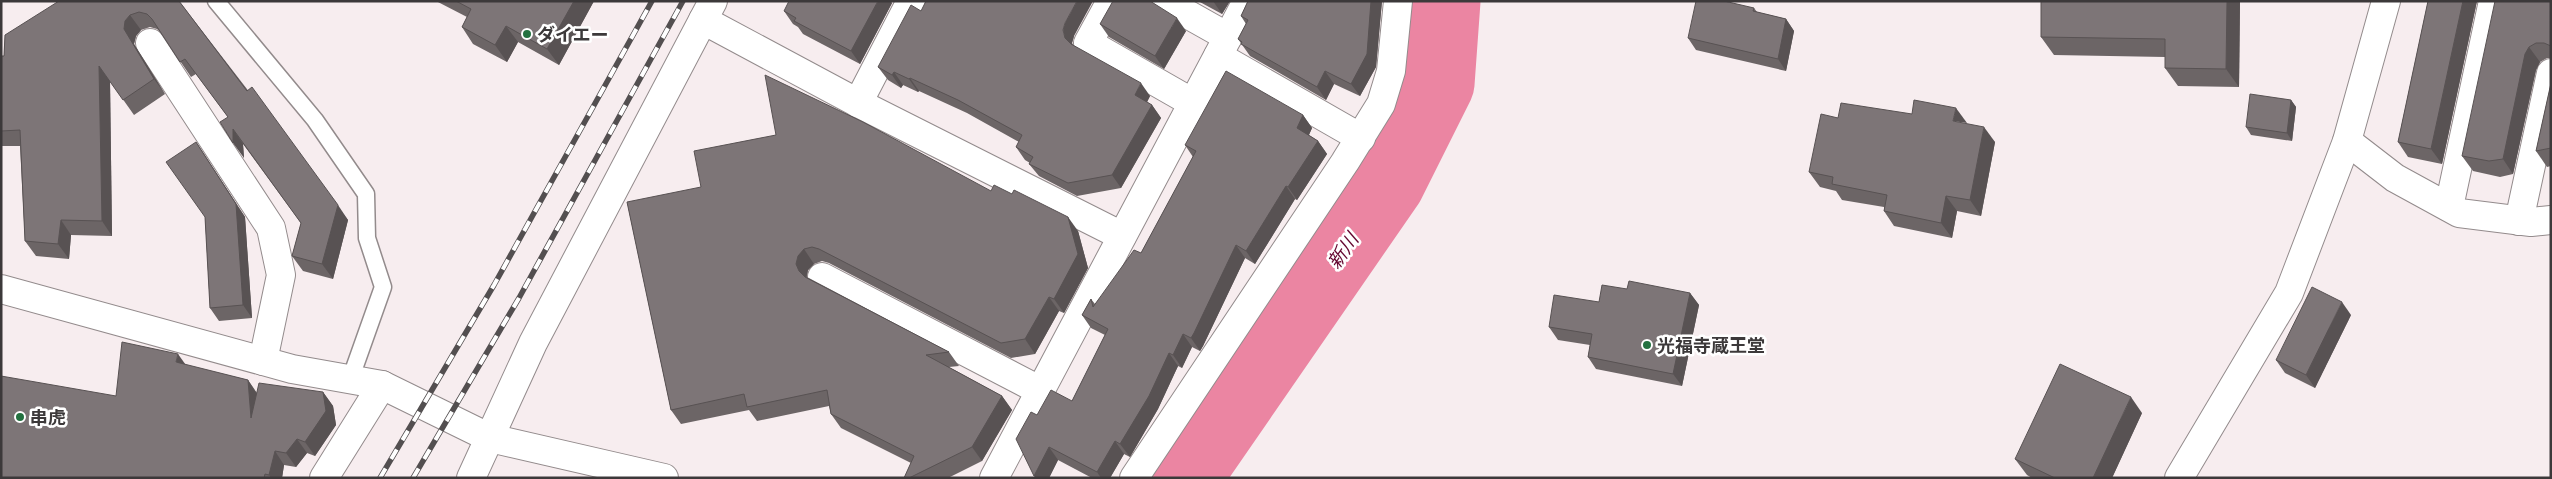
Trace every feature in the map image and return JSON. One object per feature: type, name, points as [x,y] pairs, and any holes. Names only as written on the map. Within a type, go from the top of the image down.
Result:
[{"type":"street","points":[[858,103],[912,1]]},
{"type":"street","points":[[1111,1],[1088,43],[1193,104]]},
{"type":"street","points":[[1164,1],[1223,46],[1361,138]]},
{"type":"street","points":[[994,478],[1247,1]]},
{"type":"street","points":[[1134,478],[1361,138],[1380,104],[1391,71],[1398,1]]},
{"type":"street","points":[[2179,478],[2289,292],[2347,141],[2386,1]]},
{"type":"street","points":[[2449,207],[2493,1]]},
{"type":"street","points":[[471,478],[532,343],[708,10],[858,103],[1122,236]]},
{"type":"street","points":[[150,43],[271,228],[281,275],[262,361]]},
{"type":"street","points":[[2519,221],[2551,73]]},
{"type":"street","points":[[2347,141],[2395,178],[2459,212],[2519,221],[2551,220]]},
{"type":"street","points":[[822,277],[1041,390]]},
{"type":"street","points":[[1,289],[262,361],[382,385],[490,438],[664,478]]},
{"type":"street","points":[[324,478],[382,385]]},
{"type":"lane","points":[[216,1],[315,120],[366,194],[366,238],[383,287],[350,380]]},
{"type":"building","points":[[59,1],[179,1],[247,91],[252,87],[338,205],[322,264],[292,256],[301,223],[233,129],[233,143],[220,122],[228,117],[185,59],[180,62],[152,19],[147,14],[139,12],[130,15],[125,21],[124,29],[154,79],[123,100],[99,66],[102,221],[61,220],[58,244],[25,241],[20,130],[1,131],[1,56],[4,56],[5,35]]},
{"type":"building","points":[[456,1],[574,1],[547,49],[506,26],[495,45],[462,27],[471,9]]},
{"type":"building","points":[[789,1],[878,1],[851,51],[794,21],[796,18],[784,11]]},
{"type":"building","points":[[926,1],[1077,1],[1065,23],[1063,30],[1065,38],[1071,44],[1141,83],[1135,95],[1152,105],[1112,175],[1068,183],[1029,164],[1033,157],[1016,147],[1022,135],[958,100],[910,78],[894,72],[892,75],[878,67],[911,5],[921,11]]},
{"type":"building","points":[[1113,1],[1150,1],[1177,18],[1155,56],[1100,24]]},
{"type":"building","points":[[1248,1],[1371,1],[1367,54],[1351,84],[1325,71],[1317,87],[1241,44],[1242,42],[1238,39],[1248,20],[1241,16]]},
{"type":"building","points":[[1696,1],[1724,1],[1754,8],[1753,11],[1786,19],[1778,59],[1688,38]]},
{"type":"building","points":[[2041,1],[2227,1],[2226,69],[2165,68],[2165,39],[2041,37]]},
{"type":"building","points":[[2428,1],[2463,1],[2431,149],[2398,142]]},
{"type":"building","points":[[2495,1],[2551,1],[2551,46],[2544,43],[2536,43],[2529,47],[2525,54],[2503,159],[2489,161],[2462,156]]},
{"type":"building","points":[[1226,71],[1303,115],[1297,128],[1318,141],[1288,187],[1286,186],[1246,251],[1236,245],[1191,338],[1183,334],[1173,355],[1169,353],[1149,396],[1120,444],[1115,441],[1097,472],[1049,447],[1034,476],[1016,439],[1031,412],[1037,415],[1051,390],[1072,401],[1108,329],[1082,315],[1091,299],[1093,307],[1134,250],[1141,253],[1196,151],[1185,145]]},
{"type":"building","points":[[765,75],[863,122],[991,191],[994,185],[1012,194],[1014,190],[1068,217],[1078,254],[1054,299],[1049,297],[1025,339],[1001,343],[819,249],[812,247],[804,249],[798,256],[796,264],[799,271],[805,277],[949,352],[926,355],[1002,396],[972,447],[909,478],[904,478],[914,456],[831,414],[827,390],[747,407],[744,394],[671,410],[627,202],[701,187],[694,151],[776,135]]},
{"type":"building","points":[[2551,83],[2551,148],[2536,151]]},
{"type":"building","points":[[2250,94],[2291,100],[2287,133],[2246,127]]},
{"type":"building","points":[[1914,100],[1956,108],[1953,121],[1984,127],[1970,200],[1946,196],[1941,223],[1884,211],[1887,195],[1832,184],[1833,177],[1809,172],[1821,114],[1838,118],[1841,103],[1912,114]]},
{"type":"building","points":[[196,142],[236,204],[243,305],[210,308],[205,217],[166,162]]},
{"type":"building","points":[[1629,281],[1690,293],[1673,374],[1588,357],[1592,334],[1549,327],[1554,295],[1599,302],[1602,285],[1627,289]]},
{"type":"building","points":[[2312,287],[2342,302],[2306,375],[2276,360]]},
{"type":"building","points":[[122,342],[178,354],[176,362],[248,380],[251,418],[259,383],[323,392],[326,411],[305,442],[297,439],[286,453],[275,451],[269,475],[265,474],[264,478],[1,478],[1,376],[116,396]]},
{"type":"building","points":[[2060,364],[2131,397],[2093,478],[2055,478],[2015,459]]},
{"type":"waterway","name":"新川","points":[[1186,478],[1389,184],[1439,84],[1445,1]]},
{"type":"railway","points":[[380,478],[494,285],[652,1]]},
{"type":"railway","points":[[413,478],[519,298],[683,1]]},
{"type":"place","name":"ダイエー","points":[[527,34]]},
{"type":"place","name":"光福寺蔵王堂","points":[[1647,345]]},
{"type":"place","name":"串虎","points":[[20,417]]}]
